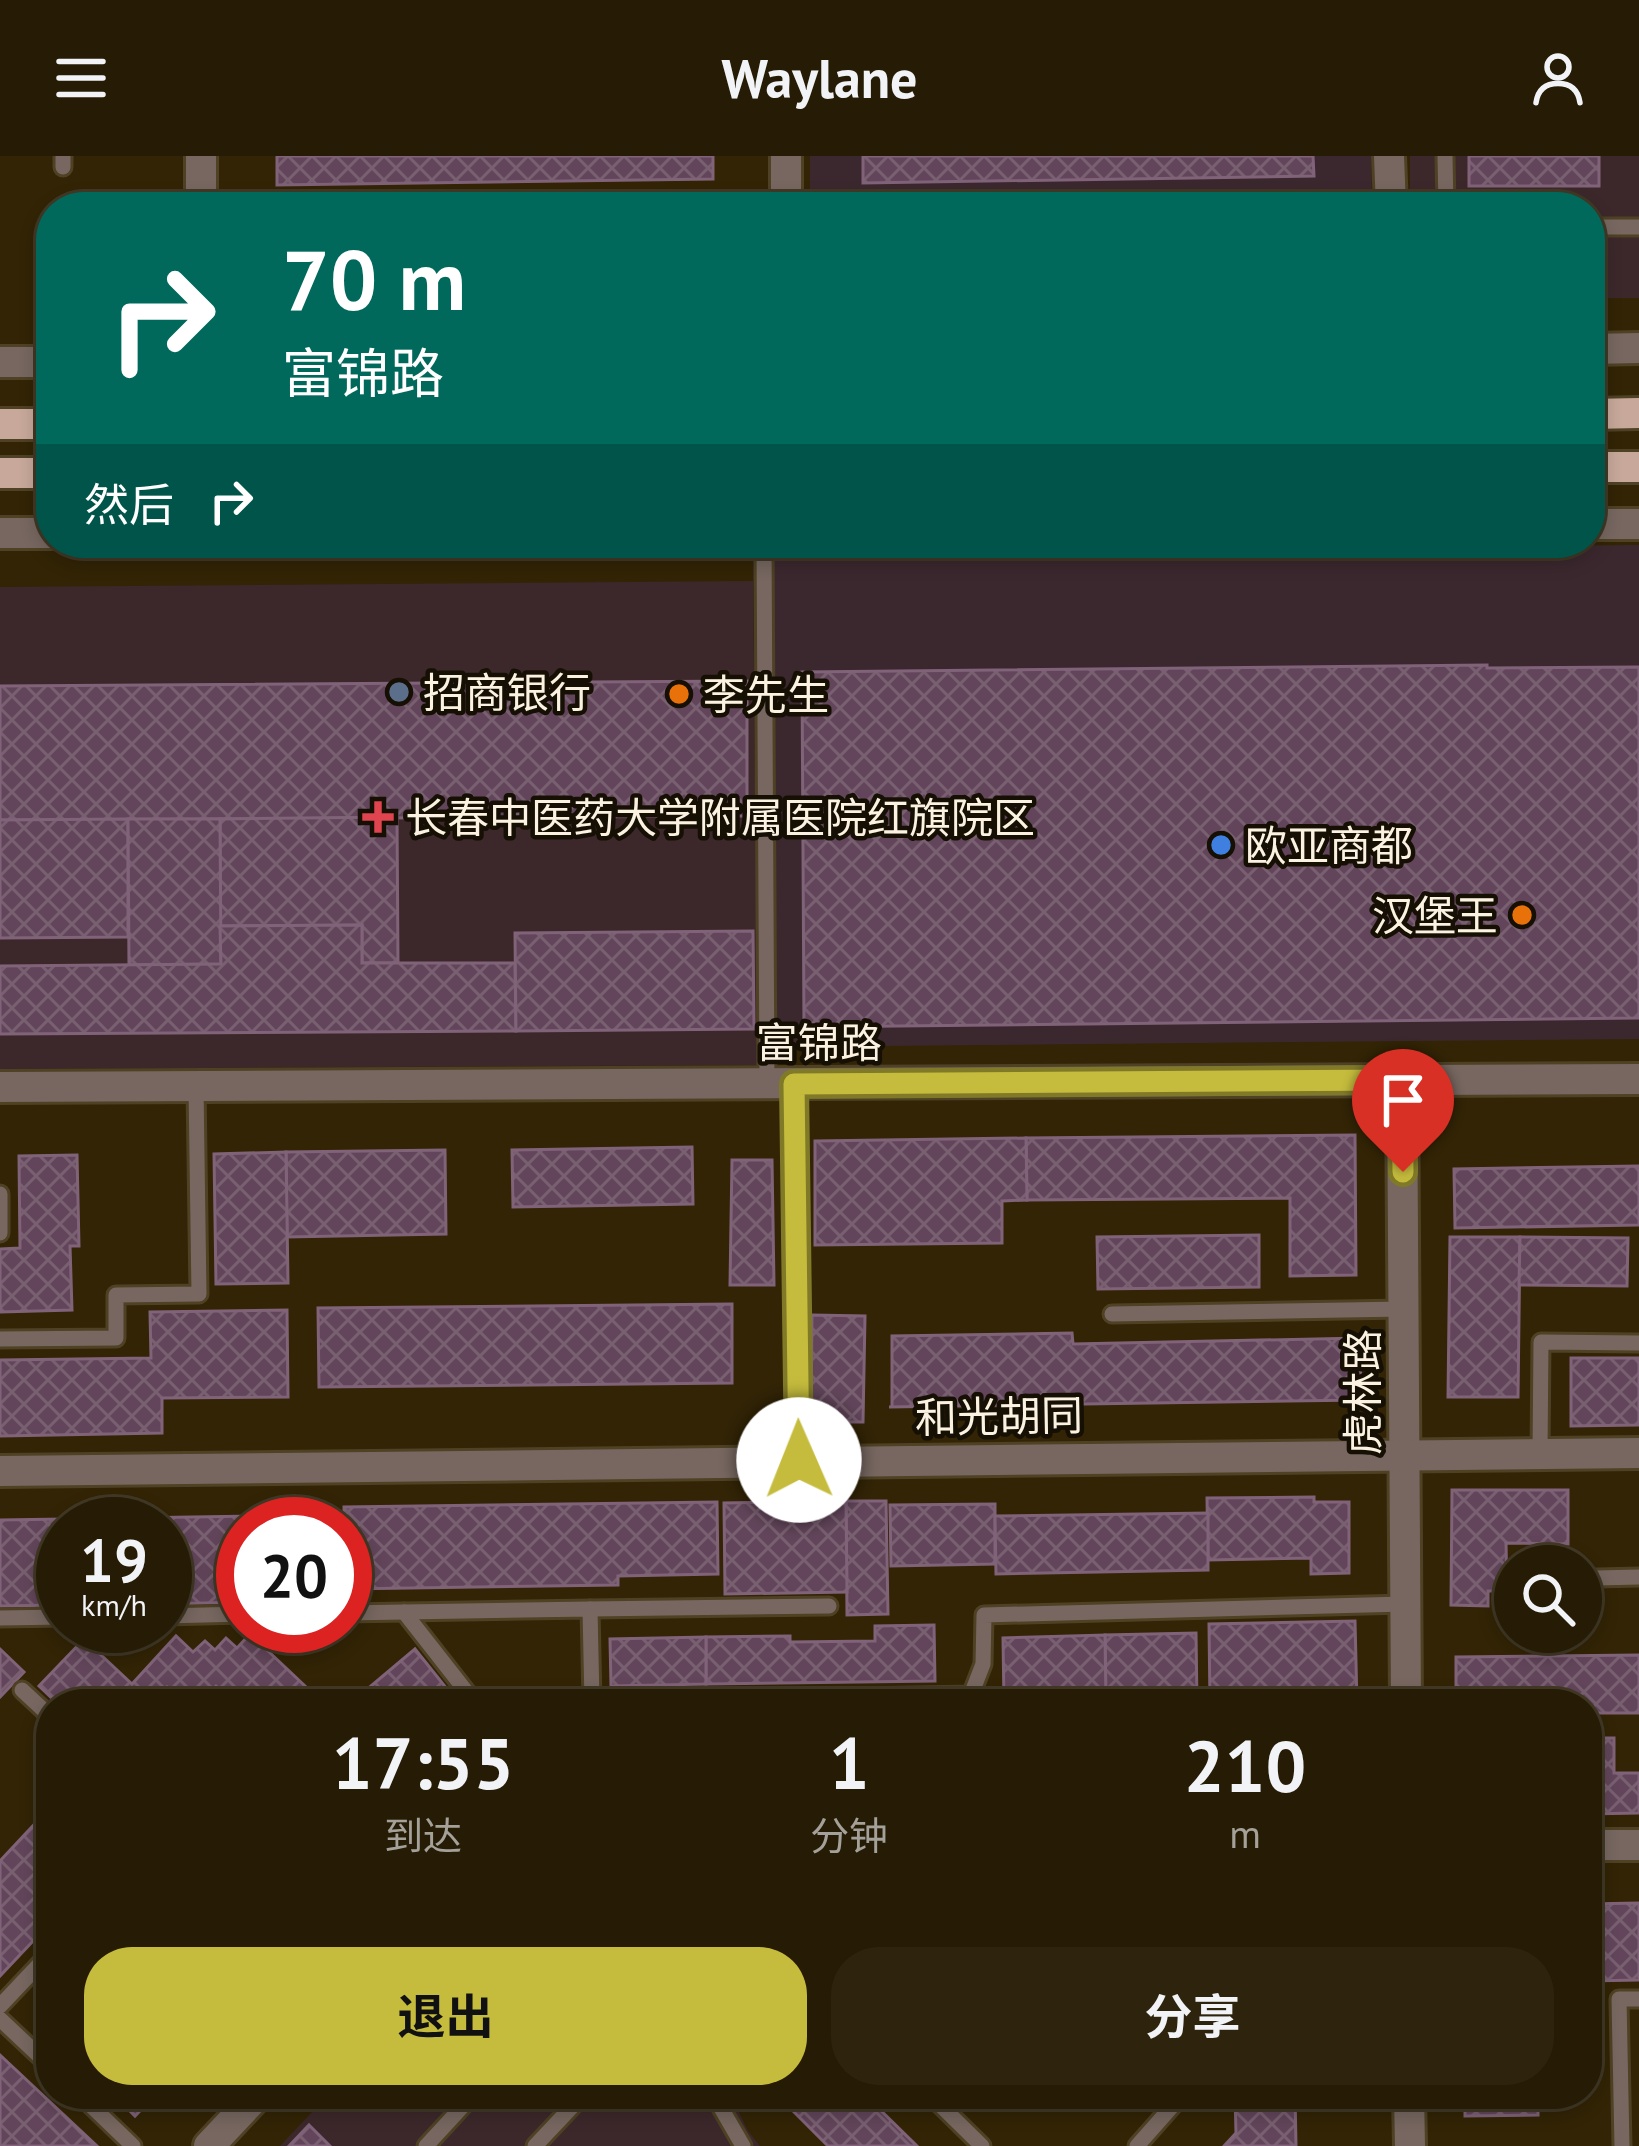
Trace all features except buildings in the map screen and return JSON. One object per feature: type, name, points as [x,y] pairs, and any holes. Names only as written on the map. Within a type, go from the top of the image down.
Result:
[{"type":"main road","points":[[1605,414],[1639,413]]},
{"type":"main road","points":[[0,424],[36,424]]},
{"type":"main road","points":[[1605,467],[1639,466]]},
{"type":"main road","points":[[0,473],[36,473]]},
{"type":"street","points":[[201,156],[201,192]]},
{"type":"street","points":[[786,156],[786,192]]},
{"type":"street","points":[[1389,156],[1390,192]]},
{"type":"street","points":[[1605,349],[1639,348]]},
{"type":"street","points":[[0,362],[36,362]]},
{"type":"street","points":[[1605,524],[1639,524]]},
{"type":"street","points":[[0,533],[36,532]]},
{"type":"street","name":"富锦路","points":[[0,1087],[1639,1079]]},
{"type":"street","name":"虎林路","points":[[1402,1080],[1406,1689]]},
{"type":"street","name":"和光胡同","points":[[0,1471],[1639,1453]]},
{"type":"street","points":[[1602,1845],[1639,1845]]},
{"type":"street","points":[[209,2146],[244,2109]]},
{"type":"street","points":[[1409,2109],[1410,2146]]},
{"type":"lane","points":[[1445,156],[1445,192]]},
{"type":"lane","points":[[1605,227],[1639,227]]},
{"type":"lane","points":[[764,558],[781,1084],[799,1460]]},
{"type":"lane","points":[[0,1339],[116,1337],[116,1295],[199,1294],[196,1086]]},
{"type":"lane","points":[[0,1194],[0,1233]]},
{"type":"lane","points":[[1112,1314],[1404,1309]]},
{"type":"lane","points":[[1540,1453],[1541,1342],[1639,1342]]},
{"type":"lane","points":[[1602,1578],[1639,1577]]},
{"type":"lane","points":[[973,1689],[983,1664],[984,1615],[1405,1604]]},
{"type":"lane","points":[[372,1613],[829,1606]]},
{"type":"lane","points":[[590,1610],[592,1689]]},
{"type":"lane","points":[[404,1612],[464,1689]]},
{"type":"lane","points":[[0,1618],[36,1617]]},
{"type":"lane","points":[[22,1690],[36,1703]]},
{"type":"lane","points":[[0,2006],[36,1968]]},
{"type":"lane","points":[[1622,2146],[1619,2000],[1639,1999]]},
{"type":"lane","points":[[0,2019],[36,2053]]},
{"type":"lane","points":[[95,2109],[134,2146]]},
{"type":"lane","points":[[426,2146],[460,2109]]},
{"type":"lane","points":[[535,2146],[570,2109]]},
{"type":"lane","points":[[722,2109],[743,2146]]},
{"type":"lane","points":[[944,2109],[982,2146]]},
{"type":"lane","points":[[1137,2146],[1170,2109]]},
{"type":"shaded area","points":[[810,156],[1371,156],[1372,192],[810,192]]},
{"type":"shaded area","points":[[1410,156],[1639,156],[1639,298],[1605,298],[1605,192],[1410,192]]},
{"type":"shaded area","name":"欧亚商都","points":[[1605,545],[1639,545],[1639,1039],[758,1047],[753,558],[1605,558]]},
{"type":"shaded area","name":"长春中医药大学附属医院红旗院区","points":[[753,581],[758,1065],[0,1069],[0,587]]},
{"type":"shaded area","points":[[315,2109],[737,2109],[760,2146],[280,2146]]},
{"type":"place","name":"招商银行","points":[[399,692]]},
{"type":"place","name":"李先生","points":[[679,694]]},
{"type":"place","name":"长春中医药大学附属医院红旗院区","points":[[378,817]]},
{"type":"place","name":"欧亚商都","points":[[1221,845]]},
{"type":"place","name":"汉堡王","points":[[1522,915]]},
{"type":"route","points":[[799,1460],[794,1084],[1402,1080],[1403,1172]]}]
